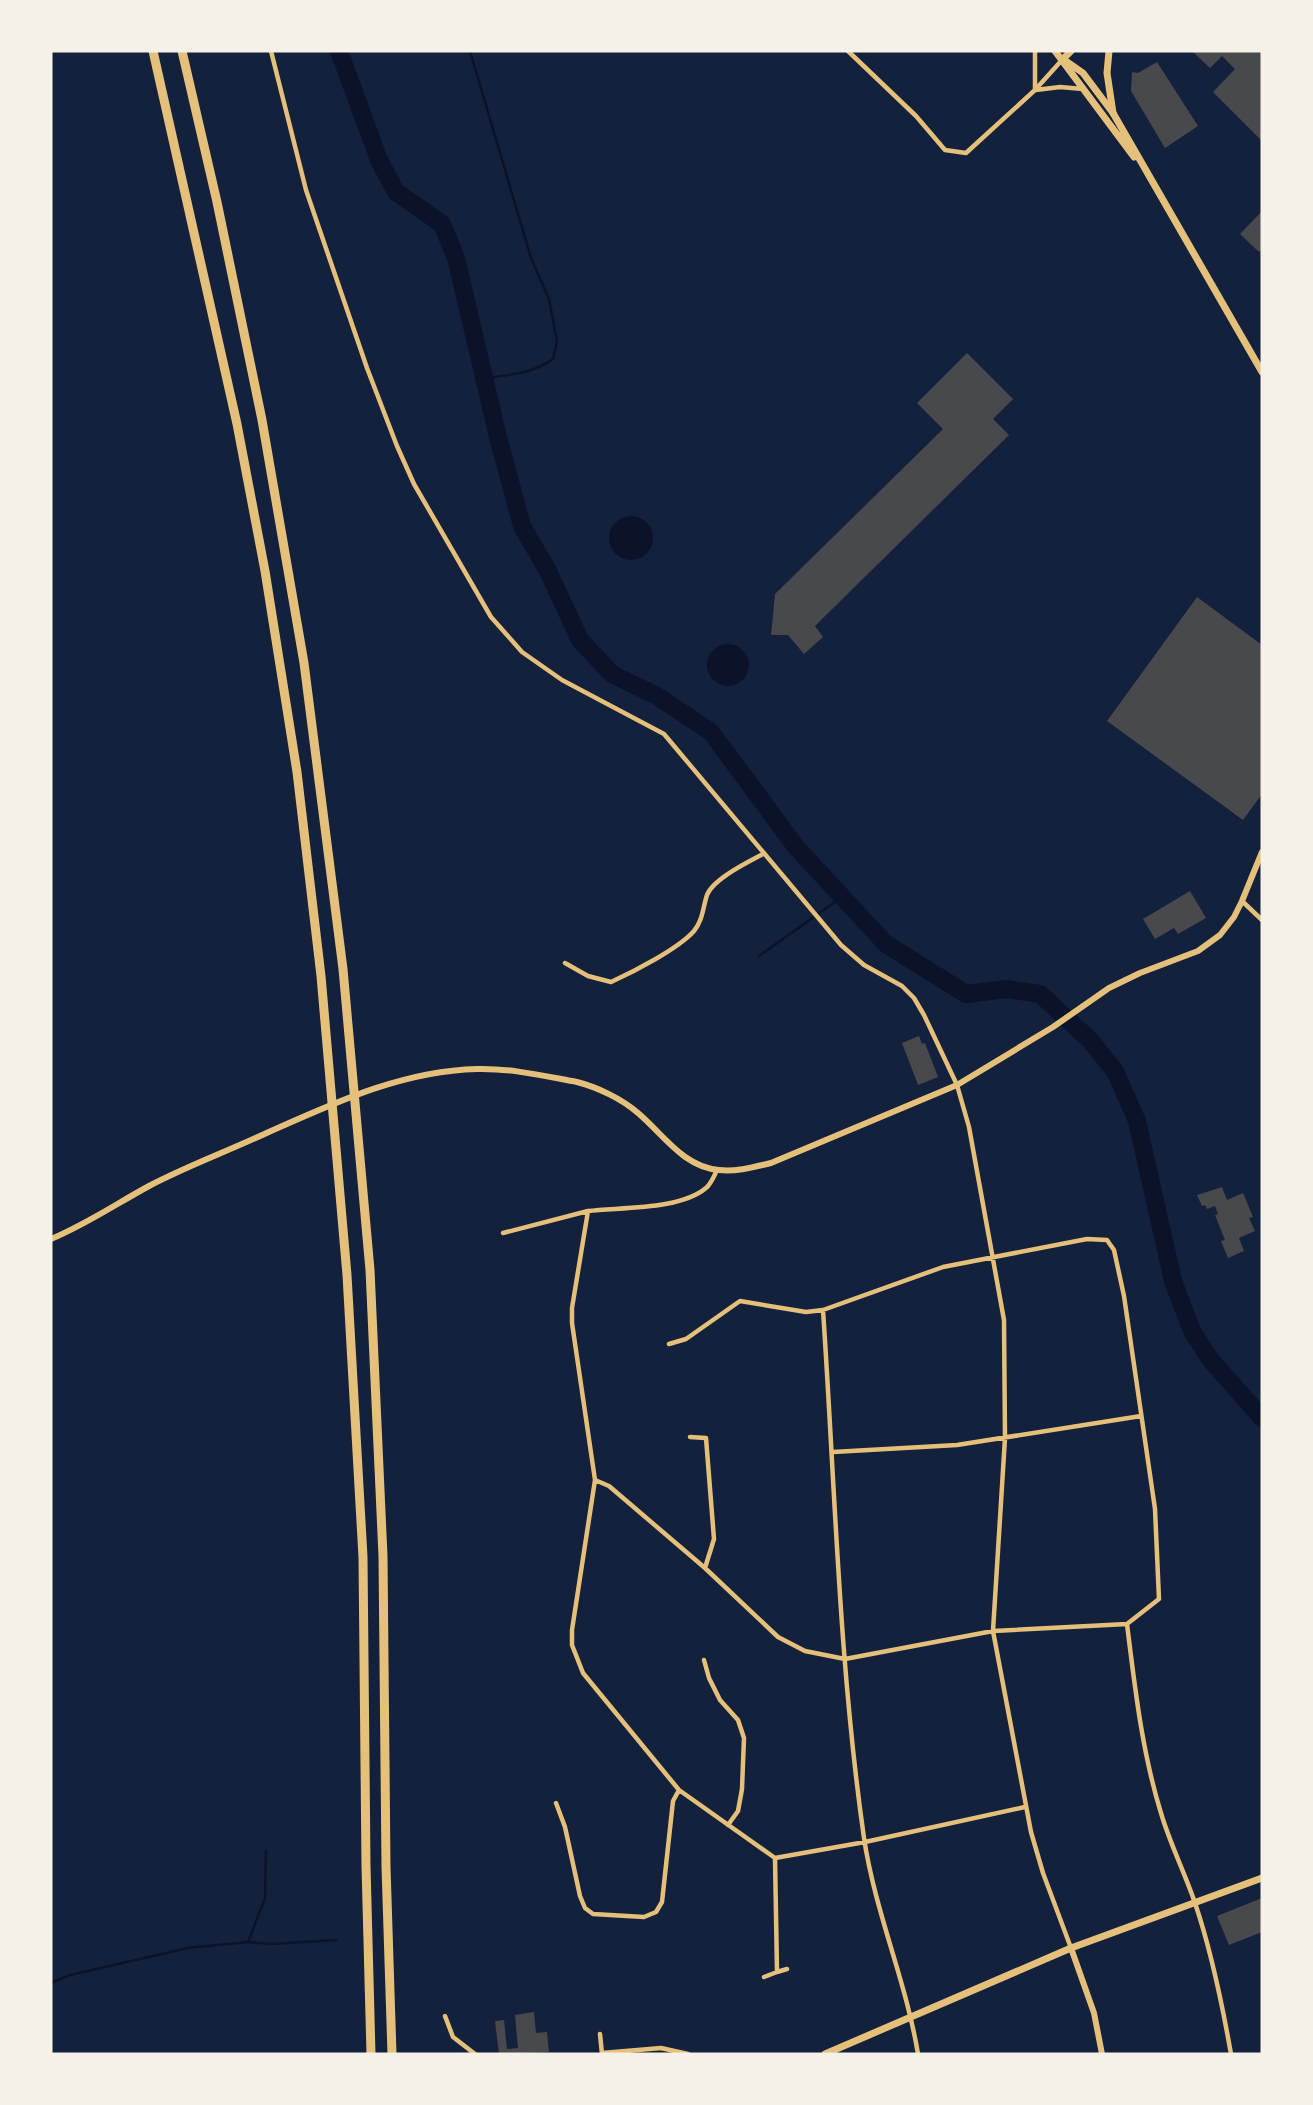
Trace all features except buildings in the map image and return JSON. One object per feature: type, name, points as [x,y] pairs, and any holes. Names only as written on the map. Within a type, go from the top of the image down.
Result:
[{"type":"highway","points":[[153,51],[237,424],[265,571],[297,772],[321,976],[346,1275],[363,1557],[371,2054]]},
{"type":"highway","points":[[181,51],[217,202],[262,420],[304,663],[343,969],[370,1270],[383,1556],[386,1867],[392,2054]]},
{"type":"main road","points":[[1055,51],[1083,73],[1113,113],[1262,372]]},
{"type":"main road","points":[[1063,59],[1071,51]]},
{"type":"main road","points":[[1109,51],[1107,73],[1113,113]]},
{"type":"main road","points":[[1063,59],[1160,195]]},
{"type":"main road","points":[[825,2054],[1071,1948],[1262,1878]]},
{"type":"street","points":[[271,51],[306,190],[367,368],[397,446],[414,484],[491,617],[522,652],[562,680],[664,734],[852,956],[902,986],[914,998],[957,1084],[969,1127],[1004,1320],[1005,1438],[993,1631],[1025,1807],[1043,1872],[1094,2012],[1102,2054]]},
{"type":"street","points":[[848,51],[916,116],[945,150],[966,153],[1035,90],[1063,59]]},
{"type":"street","points":[[1035,51],[1035,90]]},
{"type":"street","points":[[1035,90],[1071,87],[1084,89]]},
{"type":"street","points":[[51,1239],[162,1180],[313,1112],[383,1084],[438,1072],[510,1070],[581,1083],[616,1098],[637,1111],[684,1157],[697,1164],[717,1170],[771,1163],[957,1084],[1053,1027],[1109,988],[1198,951],[1220,934],[1242,901],[1262,852]]},
{"type":"street","points":[[565,963],[588,976],[611,982],[651,962],[693,932],[701,920],[708,892],[737,868],[763,854]]},
{"type":"street","points":[[1242,901],[1262,920]]},
{"type":"street","points":[[503,1233],[588,1211],[660,1205],[679,1200],[698,1194],[709,1186],[717,1170]]},
{"type":"street","points":[[588,1211],[572,1308],[595,1480],[572,1630],[572,1646],[583,1673],[679,1790],[775,1858],[864,1842],[1025,1807]]},
{"type":"street","points":[[595,1480],[609,1486],[705,1568],[778,1637],[805,1651],[845,1659],[993,1631],[1127,1624],[1159,1599],[1155,1509],[1124,1297],[1114,1250],[1107,1240],[1087,1239],[943,1267],[823,1310],[806,1311],[740,1301],[685,1339],[669,1344]]},
{"type":"street","points":[[823,1310],[845,1659],[864,1842],[918,2054]]},
{"type":"street","points":[[833,1452],[957,1445],[1141,1416]]},
{"type":"street","points":[[690,1437],[706,1438],[714,1539],[705,1568]]},
{"type":"street","points":[[1127,1624],[1149,1766],[1161,1815],[1195,1902],[1217,1976],[1231,2054]]},
{"type":"street","points":[[704,1660],[720,1700],[738,1720],[744,1738],[742,1789],[738,1811],[728,1825]]},
{"type":"street","points":[[556,1803],[565,1827],[585,1908],[593,1914],[645,1917],[656,1912],[662,1902],[673,1801],[679,1790]]},
{"type":"street","points":[[775,1858],[777,1972]]},
{"type":"street","points":[[764,1977],[787,1969]]},
{"type":"street","points":[[445,2017],[453,2037],[475,2054]]},
{"type":"street","points":[[600,2034],[602,2054],[661,2048],[688,2054]]},
{"type":"water","points":[[631,516],[640,517],[647,522],[652,529],[652,547],[647,554],[640,559],[631,560],[622,559],[615,554],[610,547],[609,538],[610,529],[615,522],[622,517]]},
{"type":"water","points":[[728,644],[743,650],[749,665],[743,680],[728,686],[713,680],[707,665],[713,650]]},
{"type":"waterway","points":[[339,51],[379,160],[396,192],[442,224],[456,258],[522,526],[548,571],[580,640],[612,674],[657,696],[711,732],[796,847],[886,944],[966,994],[1007,989],[1040,994],[1089,1039],[1115,1071],[1137,1121],[1173,1281],[1192,1331],[1210,1359],[1262,1418]]},
{"type":"waterway","points":[[470,51],[531,258],[549,299],[557,341],[553,359],[546,364],[521,373],[486,378]]},
{"type":"waterway","points":[[759,956],[842,897]]},
{"type":"waterway","points":[[248,1942],[265,1898],[266,1851]]},
{"type":"waterway","points":[[51,1983],[70,1975],[188,1948],[248,1942],[271,1944],[336,1940]]}]
